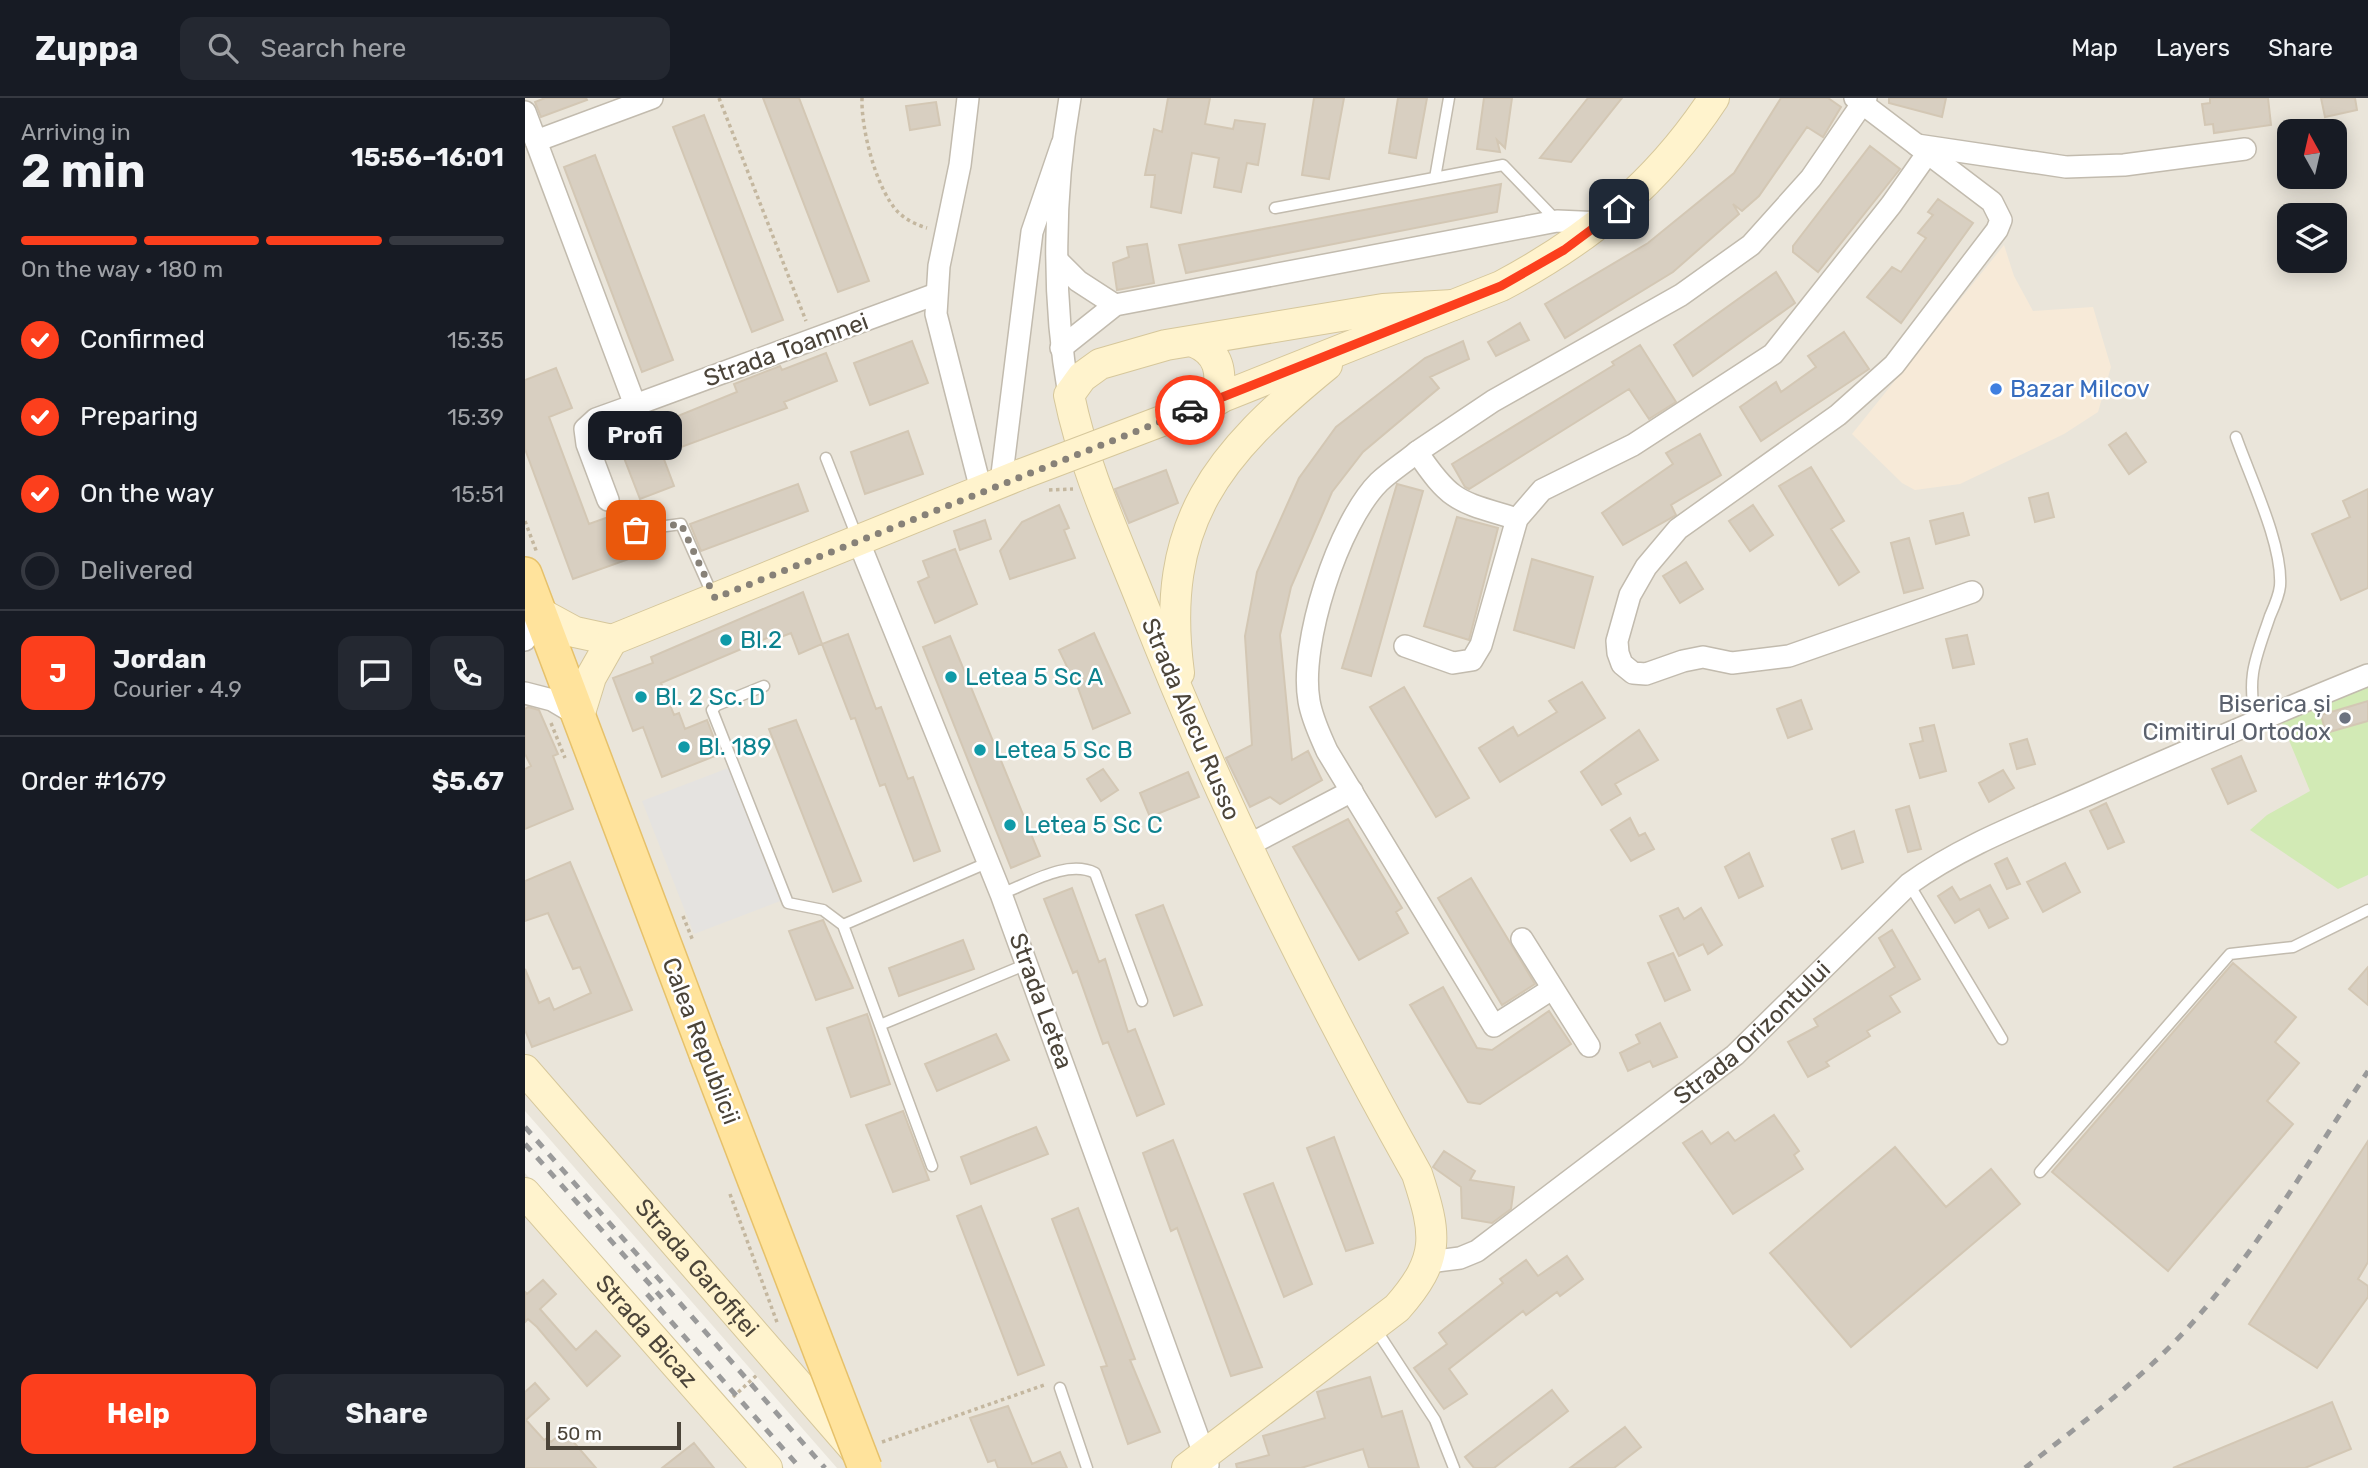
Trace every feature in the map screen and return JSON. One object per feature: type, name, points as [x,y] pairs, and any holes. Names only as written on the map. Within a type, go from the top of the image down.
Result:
[{"type":"main road","name":"Calea Republicii","points":[[525,574],[533,627],[579,716],[706,1054],[869,1461]]},
{"type":"street","points":[[536,141],[652,98]]},
{"type":"street","points":[[968,98],[960,165],[936,294],[940,334],[1002,482]]},
{"type":"street","name":"Strada Alecu Russo","points":[[1070,98],[1062,144],[1058,261],[1061,348],[1078,440],[1184,708],[1245,847],[1309,977],[1417,1174],[1428,1208],[1429,1262]]},
{"type":"street","points":[[533,627],[612,640],[1002,482],[1453,305],[1535,268],[1603,223],[1665,163],[1692,131],[1714,98]]},
{"type":"street","points":[[1552,989],[1494,1026],[1327,751],[1309,701],[1309,642],[1339,548],[1354,517],[1378,483],[1417,452],[1493,401],[1681,295],[1751,245],[1811,178],[1861,100],[1992,202],[2001,220],[1997,230],[1894,365],[1838,415],[1678,529],[1646,567],[1630,595],[1618,640],[1618,653],[1622,664],[1633,673],[1646,674],[1703,657],[1732,663],[1789,656],[1972,592]]},
{"type":"street","points":[[525,112],[635,405]]},
{"type":"street","name":"Strada Alecu Russo","points":[[1002,482],[1020,312],[1033,232],[1062,144]]},
{"type":"street","points":[[1921,149],[2066,167],[2124,165],[2245,149]]},
{"type":"street","points":[[1405,646],[1453,663],[1472,660],[1481,645],[1517,519],[1542,490],[1633,445],[1773,354],[1884,215],[1921,149]]},
{"type":"street","points":[[1061,348],[1115,304],[1557,221],[1603,223]]},
{"type":"street","points":[[1058,261],[1078,281],[1115,304]]},
{"type":"street","name":"Strada Toamnei","points":[[608,500],[587,444],[585,429],[596,419],[936,294]]},
{"type":"street","points":[[1069,395],[1082,377],[1100,364],[1166,345],[1383,309],[1453,305]]},
{"type":"street","points":[[1194,342],[1206,347],[1217,360],[1221,375],[1219,399]]},
{"type":"street","points":[[1184,708],[1177,657],[1175,602],[1180,565],[1192,520],[1209,484],[1252,431],[1353,344]]},
{"type":"street","points":[[1417,452],[1440,485],[1460,502],[1517,519]]},
{"type":"street","name":"Strada Letea","points":[[858,540],[989,862],[1027,964],[1200,1464]]},
{"type":"street","points":[[525,693],[552,700],[579,716],[591,677],[612,640]]},
{"type":"street","name":"Strada Orizontului","points":[[1429,1262],[1460,1258],[1477,1251],[1671,1106],[1735,1055],[1909,884],[1933,866],[1984,840],[2256,720],[2368,675]]},
{"type":"street","points":[[1245,847],[1352,791]]},
{"type":"street","points":[[1522,939],[1589,1046]]},
{"type":"street","name":"Strada Garofiței","points":[[525,1070],[776,1359],[869,1461]]},
{"type":"street","name":"Strada Bicaz","points":[[525,1194],[767,1468]]},
{"type":"street","points":[[1200,1464],[1375,1328],[1414,1289],[1429,1262]]},
{"type":"lane","points":[[1435,178],[1449,98]]},
{"type":"lane","points":[[1275,208],[1503,164],[1557,221]]},
{"type":"lane","points":[[2236,437],[2276,550],[2280,569],[2280,589],[2253,666],[2249,691],[2256,720]]},
{"type":"lane","points":[[826,458],[858,540]]},
{"type":"lane","points":[[636,530],[681,524],[715,598]]},
{"type":"lane","points":[[764,686],[716,705],[712,710],[788,903],[823,910],[843,925],[932,1166]]},
{"type":"lane","points":[[843,925],[989,862]]},
{"type":"lane","points":[[1001,894],[1071,867],[1085,868],[1095,873],[1142,1001]]},
{"type":"lane","points":[[1909,884],[2002,1040]]},
{"type":"lane","points":[[2040,1172],[2230,954],[2293,947],[2368,910]]},
{"type":"lane","points":[[880,1025],[1027,964]]},
{"type":"lane","points":[[1375,1328],[1435,1420],[1454,1468]]},
{"type":"lane","points":[[1060,1388],[1087,1468]]},
{"type":"path","points":[[719,98],[813,339]]},
{"type":"path","points":[[862,98],[864,134],[888,195],[898,212],[915,224],[946,234]]},
{"type":"path","points":[[1047,490],[1076,489]]},
{"type":"path","points":[[717,1411],[776,1359]]},
{"type":"path","points":[[869,1461],[1052,1382],[1060,1388]]},
{"type":"shaded area","points":[[525,98],[2368,98],[2368,1468],[837,1468],[525,1111]]},
{"type":"shaded area","name":"Bazar Milcov","points":[[2004,245],[2014,276],[2033,311],[2093,307],[2111,367],[2098,412],[2064,434],[1960,484],[1915,490],[1902,483],[1852,434]]},
{"type":"shaded area","points":[[736,765],[788,898],[694,934],[642,801]]},
{"type":"shaded area","points":[[525,1173],[784,1468],[525,1468]]},
{"type":"green space","points":[[2368,682],[2368,875],[2338,889],[2250,830],[2267,815],[2310,791],[2279,716]]},
{"type":"building","points":[[545,98],[587,100],[541,117],[535,102]]},
{"type":"building","points":[[763,98],[799,98],[869,281],[838,292]]},
{"type":"building","points":[[1168,98],[1210,98],[1205,124],[1233,129],[1235,120],[1265,124],[1258,165],[1247,163],[1241,192],[1214,187],[1219,158],[1192,153],[1181,213],[1151,207],[1155,175],[1145,175],[1154,129],[1162,132]]},
{"type":"building","points":[[1314,98],[1344,98],[1329,179],[1302,175]]},
{"type":"building","points":[[1398,98],[1427,98],[1416,158],[1389,153]]},
{"type":"building","points":[[1484,98],[1512,98],[1505,148],[1497,140],[1500,152],[1477,149]]},
{"type":"building","points":[[1588,98],[1622,98],[1571,162],[1540,158]]},
{"type":"building","points":[[1781,98],[1828,98],[1841,107],[1823,137],[1807,127],[1759,196],[1742,211],[1733,204],[1739,214],[1673,272],[1565,338],[1545,304],[1648,243],[1734,173]]},
{"type":"building","points":[[1889,98],[1946,98],[1942,117],[1889,103]]},
{"type":"building","points":[[2210,98],[2268,98],[2271,125],[2214,133],[2213,124],[2205,125],[2202,104],[2210,103]]},
{"type":"building","points":[[2321,98],[2355,98],[2357,110],[2325,117]]},
{"type":"building","points":[[936,102],[940,125],[910,130],[906,106]]},
{"type":"building","points":[[704,115],[783,320],[752,332],[673,127]]},
{"type":"building","points":[[1870,146],[1900,169],[1818,272],[1793,252],[1793,246]]},
{"type":"building","points":[[595,155],[673,360],[642,372],[564,167]]},
{"type":"building","points":[[1501,184],[1497,212],[1186,273],[1179,245]]},
{"type":"building","points":[[1938,199],[1973,223],[1901,323],[1867,297],[1892,267],[1901,272],[1926,238],[1918,233],[1933,215],[1928,212]]},
{"type":"building","points":[[1147,244],[1154,283],[1117,290],[1113,263],[1129,257],[1127,247]]},
{"type":"building","points":[[1776,272],[1795,303],[1693,376],[1674,345]]},
{"type":"building","points":[[1520,323],[1529,340],[1496,356],[1488,342]]},
{"type":"building","points":[[1844,332],[1869,369],[1761,441],[1740,407],[1776,382],[1781,392],[1816,367],[1808,356]]},
{"type":"building","points":[[912,341],[928,383],[870,405],[854,363]]},
{"type":"building","points":[[1463,341],[1469,359],[1430,377],[1439,388],[1363,452],[1332,492],[1291,587],[1280,635],[1292,760],[1308,751],[1322,780],[1280,804],[1270,797],[1250,807],[1226,758],[1252,745],[1245,636],[1257,572],[1299,478],[1336,427],[1425,358]]},
{"type":"building","points":[[1640,345],[1676,402],[1649,419],[1629,389],[1469,489],[1465,487],[1452,464],[1614,365],[1612,362]]},
{"type":"building","points":[[826,353],[837,381],[784,402],[787,408],[662,454],[674,486],[640,499],[612,427],[647,415],[651,427],[737,392],[734,384],[780,366],[782,370]]},
{"type":"building","points":[[556,368],[572,408],[549,417],[589,524],[614,515],[629,559],[573,579],[525,449],[525,380]]},
{"type":"building","points":[[908,431],[923,474],[865,494],[851,452]]},
{"type":"building","points":[[2126,433],[2146,462],[2129,474],[2109,445]]},
{"type":"building","points":[[1700,434],[1721,475],[1671,505],[1676,515],[1623,545],[1602,513],[1673,464],[1666,453]]},
{"type":"building","points":[[1811,467],[1844,521],[1831,529],[1859,572],[1839,585],[1779,486]]},
{"type":"building","points":[[1166,470],[1178,503],[1129,523],[1115,489]]},
{"type":"building","points":[[798,484],[808,511],[701,551],[690,524]]},
{"type":"building","points":[[1397,484],[1423,491],[1371,676],[1342,668]]},
{"type":"building","points":[[2368,489],[2368,588],[2341,600],[2312,534],[2350,517],[2343,501]]},
{"type":"building","points":[[2048,493],[2054,517],[2035,522],[2029,498]]},
{"type":"building","points":[[1059,505],[1069,528],[1064,530],[1075,558],[1010,579],[1000,551],[1022,522]]},
{"type":"building","points":[[1753,505],[1773,535],[1750,551],[1729,521]]},
{"type":"building","points":[[1963,513],[1969,535],[1936,544],[1930,521]]},
{"type":"building","points":[[1457,517],[1498,528],[1469,640],[1424,626]]},
{"type":"building","points":[[985,520],[991,539],[960,550],[954,531]]},
{"type":"building","points":[[1909,538],[1923,588],[1904,593],[1891,543]]},
{"type":"building","points":[[955,549],[977,604],[935,623],[918,582],[929,577],[923,561]]},
{"type":"building","points":[[1532,559],[1593,577],[1574,648],[1514,630]]},
{"type":"building","points":[[1686,562],[1703,589],[1680,603],[1663,576]]},
{"type":"building","points":[[803,592],[822,644],[799,654],[791,633],[781,637],[779,633],[661,683],[674,715],[679,713],[685,729],[707,720],[720,754],[662,777],[643,727],[633,731],[613,678],[653,663],[651,657]]},
{"type":"building","points":[[1094,633],[1130,713],[1093,729],[1073,674],[1071,675],[1059,650]]},
{"type":"building","points":[[848,634],[876,709],[881,707],[908,779],[913,777],[940,851],[914,861],[885,784],[880,786],[855,718],[851,719],[822,644]]},
{"type":"building","points":[[1967,635],[1974,664],[1953,668],[1946,639]]},
{"type":"building","points":[[950,636],[1040,856],[1011,868],[923,647]]},
{"type":"building","points":[[1582,682],[1605,718],[1500,782],[1479,748],[1513,727],[1518,736],[1557,712],[1549,701]]},
{"type":"building","points":[[1404,687],[1469,798],[1436,817],[1370,707]]},
{"type":"building","points":[[1801,700],[1812,729],[1788,738],[1777,709]]},
{"type":"building","name":"Biserica și Cimitirul Ortodox","points":[[2368,701],[2368,721],[2326,733],[2321,715]]},
{"type":"building","points":[[528,707],[539,710],[558,754],[553,756],[573,809],[525,829],[525,769],[531,766],[525,754],[525,709]]},
{"type":"building","points":[[796,720],[861,881],[833,892],[769,729]]},
{"type":"building","points":[[1934,725],[1946,771],[1920,778],[1910,744],[1923,741],[1920,728]]},
{"type":"building","points":[[1639,730],[1658,760],[1615,784],[1621,794],[1602,805],[1581,772]]},
{"type":"building","points":[[2027,739],[2035,764],[2017,769],[2010,744]]},
{"type":"building","points":[[2241,756],[2256,791],[2228,804],[2212,769]]},
{"type":"building","points":[[1103,769],[1118,790],[1101,801],[1087,779]]},
{"type":"building","points":[[2003,770],[2014,788],[1989,802],[1979,783]]},
{"type":"building","points":[[1188,772],[1199,797],[1150,817],[1140,793]]},
{"type":"building","points":[[2106,803],[2124,842],[2108,849],[2090,811]]},
{"type":"building","points":[[1909,806],[1921,849],[1908,852],[1896,810]]},
{"type":"building","points":[[1630,818],[1639,836],[1645,833],[1654,849],[1631,861],[1611,830]]},
{"type":"building","points":[[1348,819],[1402,908],[1396,912],[1408,933],[1359,960],[1293,847]]},
{"type":"building","points":[[1854,831],[1863,862],[1842,869],[1832,839]]},
{"type":"building","points":[[1749,853],[1763,886],[1739,898],[1725,867]]},
{"type":"building","points":[[2007,858],[2020,884],[2007,889],[1995,864]]},
{"type":"building","points":[[570,862],[632,1010],[532,1047],[525,1030],[525,969],[539,1003],[549,998],[554,1010],[591,993],[580,967],[573,969],[548,913],[525,921],[525,881]]},
{"type":"building","points":[[2065,863],[2080,892],[2043,912],[2027,882]]},
{"type":"building","points":[[1471,878],[1535,984],[1502,1005],[1438,898]]},
{"type":"building","points":[[1990,885],[2008,918],[1989,928],[1979,909],[1955,923],[1938,896],[1952,887],[1960,900]]},
{"type":"building","points":[[1072,888],[1099,962],[1105,959],[1128,1032],[1135,1029],[1164,1104],[1137,1116],[1108,1042],[1103,1044],[1077,971],[1073,973],[1044,899]]},
{"type":"building","points":[[1163,905],[1202,1005],[1174,1016],[1136,915]]},
{"type":"building","points":[[1678,908],[1684,919],[1701,908],[1722,945],[1708,954],[1703,944],[1679,956],[1660,916]]},
{"type":"building","points":[[823,920],[853,988],[816,1000],[789,931]]},
{"type":"building","points":[[1892,930],[1920,979],[1890,996],[1900,1012],[1867,1031],[1870,1036],[1826,1062],[1829,1066],[1808,1077],[1788,1042],[1818,1026],[1814,1019],[1895,967],[1879,938]]},
{"type":"building","points":[[963,940],[974,969],[899,996],[889,968]]},
{"type":"building","points":[[1673,953],[1690,990],[1665,1001],[1648,963]]},
{"type":"building","points":[[2233,963],[2296,1017],[2275,1042],[2299,1063],[2267,1101],[2293,1124],[2168,1271],[2052,1172]]},
{"type":"building","points":[[2368,967],[2368,1005],[2349,989]]},
{"type":"building","points":[[1443,987],[1477,1048],[1492,1050],[1549,1011],[1571,1044],[1480,1104],[1468,1102],[1410,1005]]},
{"type":"building","points":[[867,1014],[890,1084],[851,1097],[827,1028]]},
{"type":"building","points":[[1660,1023],[1677,1057],[1653,1067],[1650,1061],[1628,1071],[1620,1053],[1640,1043],[1636,1035]]},
{"type":"building","points":[[996,1034],[1009,1060],[937,1091],[925,1064]]},
{"type":"building","points":[[903,1111],[929,1180],[893,1192],[866,1125]]},
{"type":"building","points":[[1774,1115],[1799,1151],[1794,1155],[1803,1169],[1733,1214],[1683,1143],[1702,1131],[1711,1144],[1728,1132],[1735,1141]]},
{"type":"building","points":[[1036,1127],[1048,1154],[971,1184],[961,1157]]},
{"type":"building","points":[[1334,1137],[1373,1243],[1346,1251],[1307,1148]]},
{"type":"building","points":[[1173,1140],[1262,1367],[1231,1376],[1177,1228],[1171,1231],[1143,1153]]},
{"type":"building","points":[[2368,1141],[2368,1262],[2358,1279],[2368,1286],[2368,1297],[2317,1368],[2249,1324]]},
{"type":"building","points":[[1895,1147],[1946,1207],[1991,1169],[2020,1204],[1851,1347],[1770,1253]]},
{"type":"building","points":[[1444,1151],[1475,1171],[1470,1180],[1514,1187],[1511,1209],[1492,1223],[1462,1218],[1461,1187],[1433,1167]]},
{"type":"building","points":[[1273,1183],[1312,1284],[1284,1297],[1244,1194]]},
{"type":"building","points":[[981,1206],[1044,1365],[1018,1375],[957,1216]]},
{"type":"building","points":[[1078,1208],[1135,1359],[1130,1360],[1160,1432],[1128,1444],[1101,1367],[1107,1366],[1052,1219]]},
{"type":"building","points":[[1567,1256],[1583,1279],[1560,1296],[1557,1292],[1526,1315],[1523,1311],[1449,1369],[1467,1394],[1444,1409],[1414,1368],[1447,1344],[1439,1333],[1503,1283],[1500,1279],[1526,1260],[1538,1276]]},
{"type":"building","points":[[543,1280],[556,1294],[540,1309],[576,1350],[596,1331],[620,1356],[587,1386],[537,1327],[528,1319],[525,1322],[525,1292],[527,1294]]},
{"type":"building","points":[[1370,1377],[1382,1417],[1402,1411],[1419,1468],[1369,1468],[1363,1449],[1301,1468],[1237,1468],[1236,1464],[1269,1455],[1263,1436],[1325,1418],[1317,1392]]},
{"type":"building","points":[[535,1383],[549,1399],[526,1420],[544,1440],[547,1438],[551,1442],[564,1431],[596,1468],[525,1468],[525,1392]]},
{"type":"building","points":[[1552,1390],[1568,1411],[1494,1468],[1474,1468],[1465,1457]]},
{"type":"building","points":[[2332,1402],[2351,1449],[2305,1468],[2173,1468]]},
{"type":"building","points":[[1008,1406],[1032,1464],[1060,1452],[1067,1468],[998,1468],[995,1460],[988,1462],[970,1418]]},
{"type":"building","points":[[1625,1427],[1641,1447],[1614,1468],[1570,1468]]},
{"type":"building","points":[[694,1443],[714,1468],[662,1468]]},
{"type":"railway","points":[[2025,1468],[2134,1380],[2194,1321],[2264,1231],[2368,1071]]},
{"type":"railway","points":[[525,1127],[825,1468]]},
{"type":"railway","points":[[525,1144],[662,1298]]},
{"type":"railway","points":[[647,1294],[800,1468]]},
{"type":"way so far","points":[[636,530],[681,524],[715,598],[1002,482],[1190,410]]},
{"type":"place","name":"Bazar Milcov","points":[[1996,389]]},
{"type":"place","name":"Profi","points":[[636,530]]},
{"type":"place","name":"Bl.2","points":[[726,640]]},
{"type":"place","name":"Letea 5 Sc A","points":[[951,677]]},
{"type":"place","name":"Bl. 2 Sc. D","points":[[641,697]]},
{"type":"place","name":"Biserica și Cimitirul Ortodox","points":[[2345,718]]},
{"type":"place","name":"Bl. 189","points":[[684,747]]},
{"type":"place","name":"Letea 5 Sc B","points":[[980,750]]},
{"type":"place","name":"Letea 5 Sc C","points":[[1010,825]]},
{"type":"route","points":[[1190,410],[1501,286],[1564,250],[1619,209]]}]
